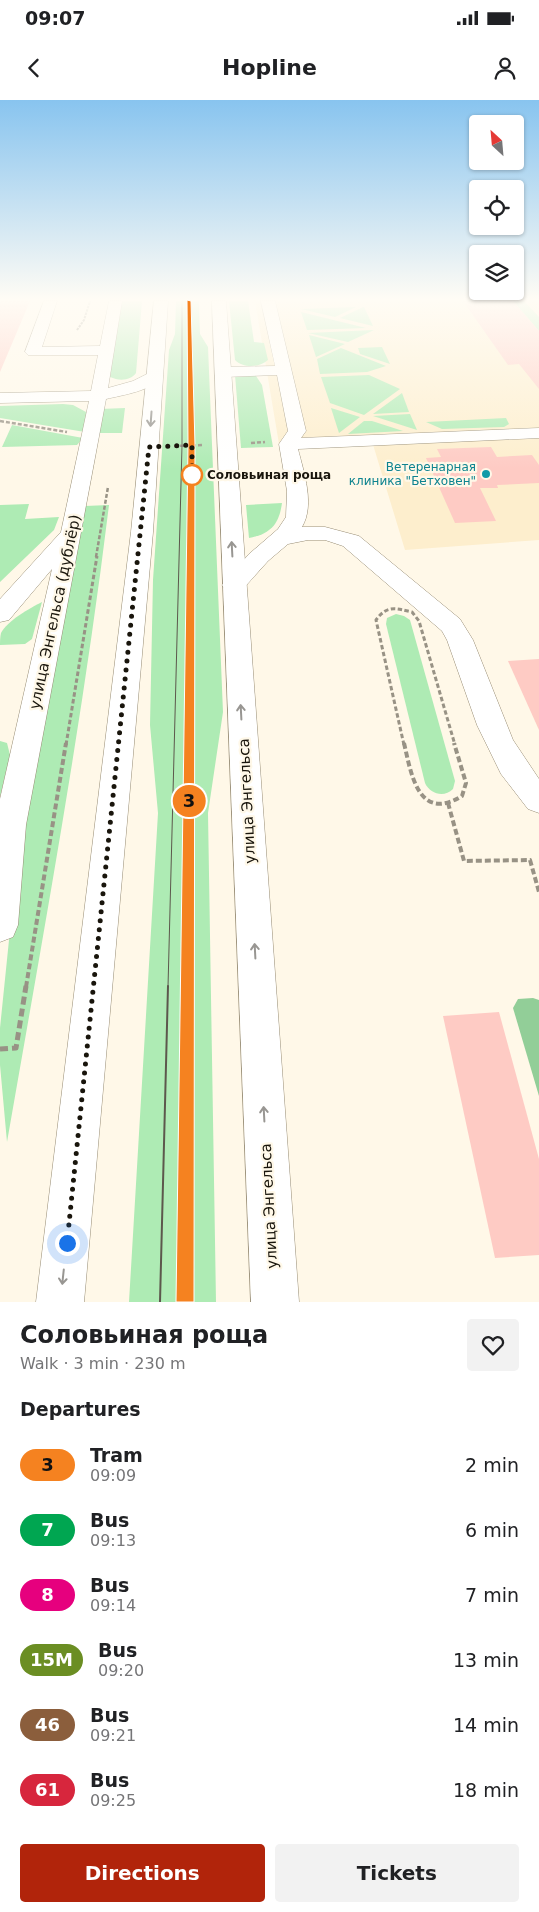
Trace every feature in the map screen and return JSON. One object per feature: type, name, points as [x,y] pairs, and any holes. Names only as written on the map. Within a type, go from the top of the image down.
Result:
[{"type":"main road","name":"улица Энгельса (дублёр)","points":[[0,925],[1,880],[10,825],[71,534],[105,357]]},
{"type":"main road","points":[[60,1302],[149,447],[157,357]]},
{"type":"main road","name":"улица Энгельса","points":[[223,357],[234,585],[275,1302]]},
{"type":"main road","points":[[234,585],[260,556],[293,525],[297,516],[298,505],[290,443],[297,431],[281,357]]},
{"type":"main road","points":[[224,372],[284,370]]},
{"type":"main road","points":[[0,398],[97,395],[130,390],[155,376]]},
{"type":"main road","points":[[290,443],[539,433]]},
{"type":"main road","points":[[281,538],[294,534],[316,532],[338,536],[351,541],[451,625],[460,640],[498,739],[511,764],[527,788],[539,800]]},
{"type":"main road","points":[[0,614],[71,534]]},
{"type":"path","points":[[0,421],[90,436]]},
{"type":"path","points":[[149,447],[290,443]]},
{"type":"path","points":[[0,1049],[16,1048],[109,482]]},
{"type":"path","points":[[400,608],[406,610],[417,616],[419,621],[466,783],[462,796],[448,803],[439,803],[422,795],[413,782],[376,620],[378,615],[387,609],[400,608]]},
{"type":"path","points":[[448,803],[464,861],[530,860],[539,892]]},
{"type":"shaded area","points":[[264,357],[539,357],[539,540],[405,550],[371,438],[279,444]]},
{"type":"green space","points":[[113,357],[137,357],[134,376],[124,380],[110,377]]},
{"type":"green space","points":[[169,357],[208,357],[223,712],[208,813],[216,1302],[129,1302],[158,813],[150,725],[153,580]]},
{"type":"green space","points":[[235,357],[267,357],[268,360],[256,366],[247,366],[235,360]]},
{"type":"green space","points":[[321,357],[364,357],[386,366],[367,372],[320,374],[317,359]]},
{"type":"green space","points":[[369,357],[387,357],[390,364]]},
{"type":"green space","points":[[235,375],[256,376],[262,385],[273,447],[241,448]]},
{"type":"green space","points":[[369,375],[400,389],[364,415],[330,403],[321,377]]},
{"type":"green space","points":[[402,393],[409,412],[373,414]]},
{"type":"green space","points":[[73,405],[86,412],[88,417],[85,432],[0,418],[0,406]]},
{"type":"green space","points":[[125,408],[122,433],[96,433],[100,409]]},
{"type":"green space","points":[[331,408],[360,417],[339,433]]},
{"type":"green space","points":[[410,414],[417,430],[373,416]]},
{"type":"green space","points":[[506,418],[509,424],[504,427],[442,429],[426,422]]},
{"type":"green space","points":[[364,421],[372,421],[403,431],[348,434]]},
{"type":"green space","points":[[12,425],[83,438],[77,445],[2,447]]},
{"type":"green space","points":[[282,503],[276,523],[263,534],[249,538],[246,505]]},
{"type":"green space","points":[[29,504],[25,519],[59,517],[54,530],[0,582],[0,505]]},
{"type":"green space","points":[[109,505],[75,745],[7,1142],[0,1065],[0,1028],[17,862],[85,506]]},
{"type":"green space","points":[[42,602],[32,639],[25,644],[0,645],[1,633],[4,628],[25,611]]},
{"type":"green space","points":[[396,614],[410,620],[455,781],[453,789],[446,793],[438,794],[430,790],[425,783],[386,624],[387,618]]},
{"type":"green space","points":[[0,741],[7,743],[10,755],[0,797]]},
{"type":"green space","points":[[533,998],[539,1000],[539,1096],[513,1008],[518,999]]},
{"type":"building","points":[[0,357],[6,357],[0,372]]},
{"type":"building","points":[[502,357],[539,357],[539,389],[519,364],[508,365]]},
{"type":"building","name":"Ветеренарная клиника \"Бетховен\"","points":[[491,447],[497,457],[532,455],[539,465],[539,483],[497,485],[498,488],[480,488],[496,521],[455,523],[426,458],[441,457],[437,449]]},
{"type":"building","points":[[539,659],[539,730],[508,661]]},
{"type":"building","points":[[499,1012],[539,1159],[539,1255],[495,1258],[443,1016]]},
{"type":"tram line","points":[[168,987],[182,445],[182,357]]},
{"type":"tram line","points":[[188,987],[192,445],[190,357]]},
{"type":"tram line","name":"3","points":[[185,1302],[192,445],[190,357]]},
{"type":"tram line","points":[[160,1302],[168,986]]},
{"type":"tram line","points":[[185,1302],[188,986]]},
{"type":"place","name":"Ветеренарная клиника \"Бетховен\"","points":[[486,474]]},
{"type":"place","name":"Соловьиная роща","points":[[192,475]]},
{"type":"route","points":[[67,1243],[142,532],[149,447],[192,445],[192,475]]}]
